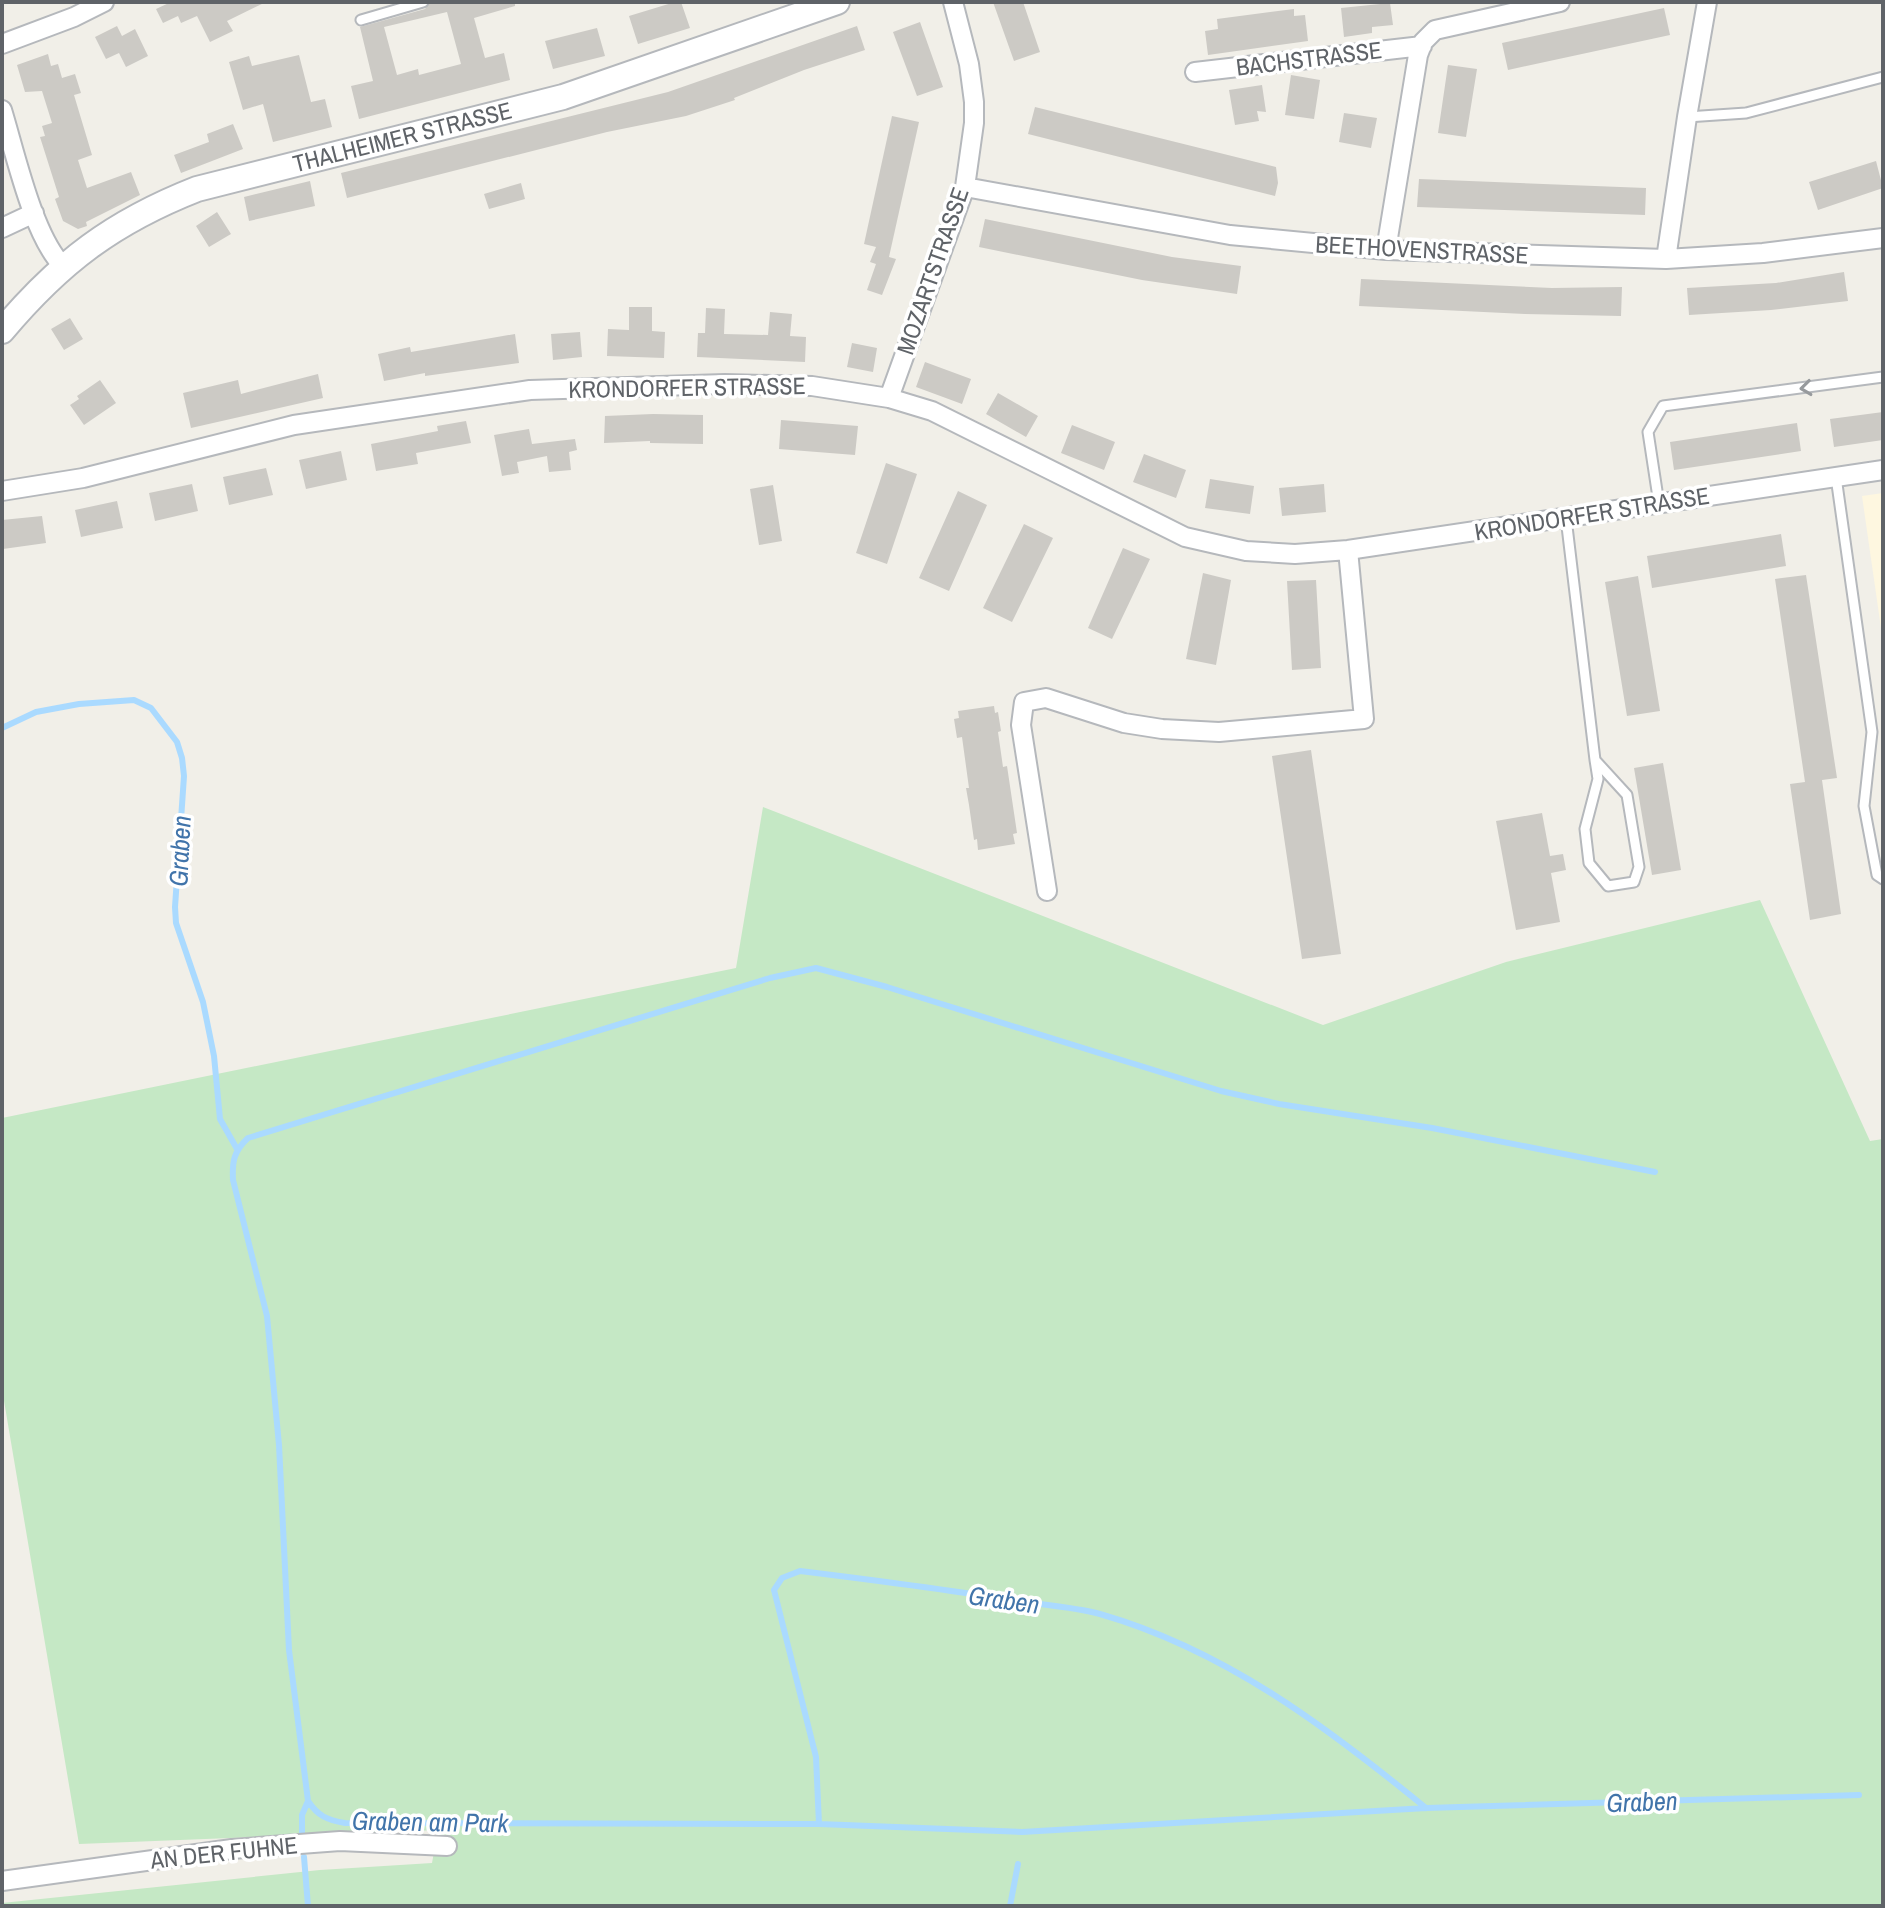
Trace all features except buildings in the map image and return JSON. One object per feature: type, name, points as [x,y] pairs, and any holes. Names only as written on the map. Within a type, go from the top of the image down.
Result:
[{"type":"street","points":[[2,44],[74,17],[104,2]]},
{"type":"street","name":"THALHEIMER STRASSE","points":[[2,331],[63,266],[111,230],[170,199],[197,189],[563,97],[837,2]]},
{"type":"street","name":"MOZARTSTRASSE","points":[[889,398],[965,187],[974,102],[969,64],[953,2]]},
{"type":"street","name":"BACHSTRASSE","points":[[1386,250],[1422,46],[1435,30],[1560,2]]},
{"type":"street","points":[[1666,259],[1707,2]]},
{"type":"street","name":"BACHSTRASSE","points":[[1195,72],[1422,46]]},
{"type":"street","points":[[2,110],[34,213],[47,246],[63,266]]},
{"type":"street","name":"BEETHOVENSTRASSE","points":[[965,187],[1230,235],[1386,250],[1666,259],[1763,253],[1883,238]]},
{"type":"street","points":[[2,228],[34,213]]},
{"type":"street","name":"KRONDORFER STRASSE","points":[[2,491],[83,478],[294,425],[530,390],[738,384],[812,386],[889,398],[951,420],[1185,537],[1246,551],[1295,554],[1348,550],[1883,470]]},
{"type":"street","points":[[1047,891],[1021,725],[1024,702],[1046,698],[1124,723],[1219,732],[1364,719],[1348,550]]},
{"type":"street","name":"AN DER FUHNE","points":[[2,1881],[232,1849],[340,1841],[447,1846]]},
{"type":"lane","points":[[361,20],[423,2]]},
{"type":"lane","points":[[1687,117],[1746,113],[1883,77]]},
{"type":"lane","points":[[1659,504],[1648,432],[1663,406],[1883,377]]},
{"type":"lane","points":[[1836,477],[1872,732],[1864,806],[1877,875],[1883,879]]},
{"type":"lane","points":[[1566,518],[1595,760],[1598,779],[1585,829],[1589,863],[1608,886],[1634,882],[1639,867],[1627,795],[1595,760]]},
{"type":"lane","points":[[1872,732],[1883,736]]},
{"type":"shaded area","points":[[1883,493],[1883,642],[1862,496]]},
{"type":"green space","points":[[763,807],[1323,1025],[1506,962],[1760,900],[1870,1141],[1883,1139],[1883,1906],[2,1906],[2,1903],[320,1870],[432,1863],[438,1830],[79,1844],[2,1389],[2,1118],[736,968]]},
{"type":"waterway","name":"Graben","points":[[2,728],[36,712],[79,704],[134,700],[151,708],[177,742],[184,776],[176,923],[203,1002],[214,1056],[220,1119],[237,1149]]},
{"type":"waterway","name":"Graben am Park","points":[[1655,1172],[1221,1091],[887,987],[816,968],[770,978],[248,1138],[235,1157],[233,1180],[267,1316],[279,1445],[289,1650],[308,1801],[324,1816],[345,1823],[819,1824],[1022,1832],[1426,1808],[1859,1795]]},
{"type":"waterway","name":"Graben","points":[[819,1824],[816,1757],[774,1590],[782,1578],[800,1571],[1080,1610],[1146,1629],[1190,1648],[1273,1694],[1351,1749],[1426,1808]]},
{"type":"waterway","points":[[302,1837],[302,1815],[308,1801]]},
{"type":"waterway","points":[[304,1857],[308,1906]]},
{"type":"waterway","name":"Graben am Park","points":[[1010,1906],[1018,1864]]}]
